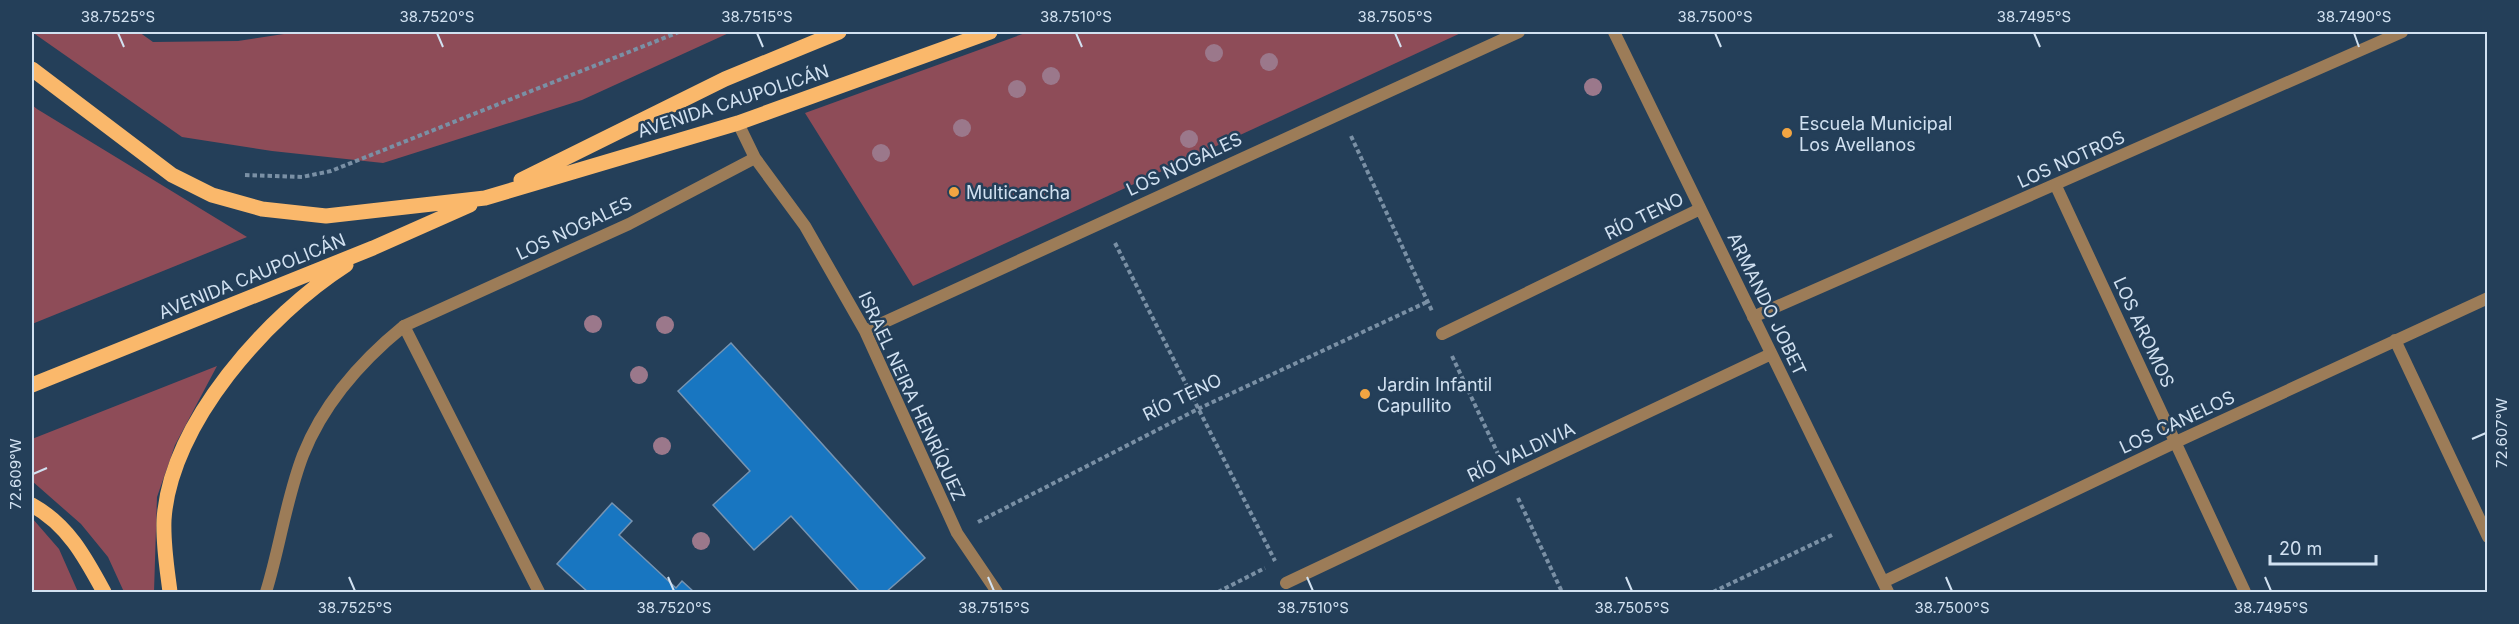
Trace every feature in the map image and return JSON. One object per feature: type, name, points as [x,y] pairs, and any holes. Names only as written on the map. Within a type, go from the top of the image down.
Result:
[{"type":"main road","name":"AVENIDA CAUPOLICÁN","points":[[32,386],[373,248],[484,198],[725,79],[840,32]]},
{"type":"main road","name":"AVENIDA CAUPOLICÁN","points":[[484,198],[738,123],[990,32]]},
{"type":"main road","points":[[32,69],[172,175],[212,195],[262,209],[326,216],[484,198]]},
{"type":"main road","points":[[170,592],[164,546],[164,518],[183,453],[198,418],[219,385],[275,322],[330,276],[373,248]]},
{"type":"main road","points":[[32,505],[49,515],[78,545],[104,592]]},
{"type":"street","name":"LOS NOGALES","points":[[865,331],[1519,32]]},
{"type":"street","name":"ARMANDO JOBET","points":[[1614,32],[1885,587]]},
{"type":"street","name":"LOS NOTROS","points":[[1753,317],[2056,186],[2402,32]]},
{"type":"street","name":"ISRAEL NEIRA HENRÍQUEZ","points":[[738,123],[755,158],[806,226],[865,331],[957,533],[997,592]]},
{"type":"street","name":"LOS NOGALES","points":[[266,592],[292,489],[303,455],[319,422],[358,368],[404,326],[629,224],[755,158]]},
{"type":"street","name":"LOS AROMOS","points":[[2056,186],[2245,592]]},
{"type":"street","name":"RÍO TENO","points":[[1442,334],[1700,209]]},
{"type":"street","name":"LOS CANELOS","points":[[1885,587],[2176,442],[2487,298]]},
{"type":"street","points":[[404,326],[539,592]]},
{"type":"street","points":[[2395,340],[2487,537]]},
{"type":"street","name":"RÍO VALDIVIA","points":[[1286,583],[1771,354]]},
{"type":"path","points":[[236,173],[274,178],[302,177],[331,171],[679,32]]},
{"type":"path","points":[[1104,221],[1276,563],[1218,592]]},
{"type":"path","name":"RÍO TENO","points":[[957,533],[1200,408],[1427,302]]},
{"type":"path","points":[[1713,592],[1854,524]]},
{"type":"shaded area","points":[[32,32],[139,32],[153,42],[238,41],[297,32],[731,32],[582,100],[383,163],[272,151],[182,137]]},
{"type":"shaded area","points":[[1028,32],[1463,32],[913,286],[805,113]]},
{"type":"shaded area","points":[[32,105],[37,109],[247,237],[32,324]]},
{"type":"shaded area","points":[[217,366],[175,445],[157,497],[154,592],[124,592],[108,557],[81,524],[32,481],[32,439]]},
{"type":"shaded area","points":[[32,518],[59,549],[78,592],[32,592]]},
{"type":"building","points":[[731,343],[925,558],[886,592],[860,592],[791,516],[754,550],[713,505],[750,471],[678,391]]},
{"type":"building","points":[[612,503],[632,521],[619,535],[676,588],[682,581],[694,592],[588,592],[557,564]]},
{"type":"place","name":"Escuela Municipal Los Avellanos","points":[[1787,133]]},
{"type":"place","name":"Multicancha","points":[[954,192]]},
{"type":"place","name":"Jardin Infantil Capullito","points":[[1365,394]]}]
